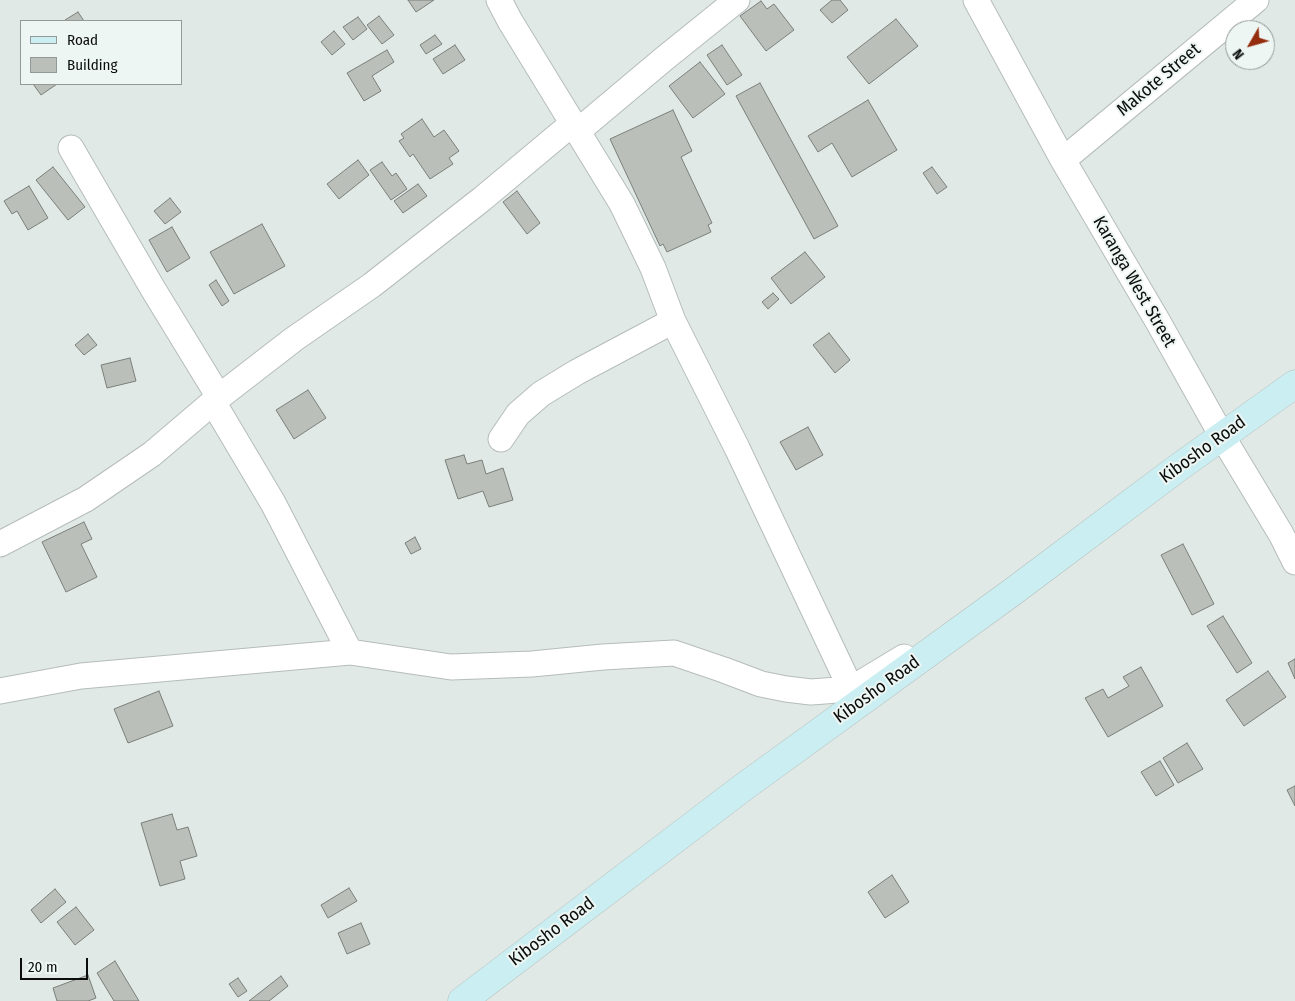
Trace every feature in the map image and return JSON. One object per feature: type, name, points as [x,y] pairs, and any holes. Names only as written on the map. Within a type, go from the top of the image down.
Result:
[{"type":"street","points":[[499,0],[622,204],[653,268],[673,320],[737,448],[851,690]]},
{"type":"street","points":[[0,544],[86,499],[152,454],[216,399],[294,339],[380,279],[737,0]]},
{"type":"street","name":"Karanga West Street","points":[[976,0],[1063,160],[1157,320],[1222,436],[1281,534],[1295,562]]},
{"type":"street","name":"Makote Street","points":[[1063,160],[1256,0]]},
{"type":"street","points":[[71,148],[216,399],[273,503],[350,652]]},
{"type":"street","points":[[501,438],[518,414],[541,394],[577,372],[673,320]]},
{"type":"street","name":"Kibosho Road","points":[[475,997],[745,786],[1295,384]]},
{"type":"street","points":[[0,691],[81,676],[350,652],[451,667],[532,664],[603,656],[674,652],[761,684],[811,692],[851,690],[1011,593]]},
{"type":"building","points":[[408,0],[434,0],[416,12]]},
{"type":"building","points":[[832,0],[840,0],[848,10],[832,23],[820,10]]},
{"type":"building","points":[[761,1],[767,9],[774,4],[794,30],[766,51],[740,16]]},
{"type":"building","points":[[78,12],[83,20],[65,20]]},
{"type":"building","points":[[379,16],[394,35],[382,44],[367,25]]},
{"type":"building","points":[[358,17],[367,29],[353,40],[343,27]]},
{"type":"building","points":[[896,19],[918,46],[869,84],[847,57]]},
{"type":"building","points":[[334,31],[345,44],[332,55],[321,42]]},
{"type":"building","points":[[435,35],[442,44],[426,54],[420,45]]},
{"type":"building","points":[[455,45],[465,60],[443,74],[433,59]]},
{"type":"building","points":[[722,45],[742,75],[727,85],[707,55]]},
{"type":"building","points":[[387,50],[394,62],[372,76],[381,91],[364,101],[347,73]]},
{"type":"building","points":[[700,62],[725,94],[693,118],[669,86]]},
{"type":"building","points":[[760,83],[838,226],[814,239],[736,96]]},
{"type":"building","points":[[34,85],[56,85],[41,95]]},
{"type":"building","points":[[868,100],[897,150],[852,177],[832,143],[818,152],[808,136]]},
{"type":"building","points":[[673,110],[692,151],[681,157],[712,223],[708,225],[711,232],[667,252],[663,244],[660,246],[610,139]]},
{"type":"building","points":[[422,119],[434,137],[444,130],[459,151],[449,158],[453,164],[430,179],[413,154],[410,157],[399,141],[404,138],[401,134]]},
{"type":"building","points":[[358,160],[369,175],[339,199],[327,184]]},
{"type":"building","points":[[382,162],[392,176],[396,173],[407,189],[391,200],[370,170]]},
{"type":"building","points":[[53,167],[85,207],[68,220],[36,180]]},
{"type":"building","points":[[932,167],[947,187],[937,194],[923,173]]},
{"type":"building","points":[[418,184],[427,196],[403,213],[394,201]]},
{"type":"building","points":[[29,186],[48,218],[28,230],[17,211],[12,214],[4,201]]},
{"type":"building","points":[[517,191],[540,223],[527,234],[503,202]]},
{"type":"building","points":[[170,198],[181,212],[165,224],[154,211]]},
{"type":"building","points":[[262,224],[285,266],[234,294],[210,252]]},
{"type":"building","points":[[172,227],[190,258],[167,272],[149,240]]},
{"type":"building","points":[[805,252],[825,277],[791,304],[771,278]]},
{"type":"building","points":[[216,280],[229,301],[222,306],[209,285]]},
{"type":"building","points":[[773,293],[779,299],[768,309],[762,302]]},
{"type":"building","points":[[829,333],[850,360],[835,373],[813,345]]},
{"type":"building","points":[[88,334],[97,345],[84,355],[75,345]]},
{"type":"building","points":[[130,358],[136,381],[107,388],[101,365]]},
{"type":"building","points":[[308,390],[326,418],[294,439],[276,410]]},
{"type":"building","points":[[808,427],[823,455],[796,470],[780,442]]},
{"type":"building","points":[[464,455],[467,464],[482,460],[486,474],[503,468],[513,500],[489,507],[483,491],[458,499],[445,460]]},
{"type":"building","points":[[84,522],[92,539],[81,544],[97,577],[66,592],[42,542]]},
{"type":"building","points":[[415,537],[421,549],[411,554],[405,543]]},
{"type":"building","points":[[1183,544],[1214,604],[1192,615],[1161,555]]},
{"type":"building","points":[[1223,616],[1252,663],[1237,673],[1207,626]]},
{"type":"building","points":[[1295,659],[1295,679],[1288,663]]},
{"type":"building","points":[[1141,667],[1163,706],[1108,737],[1085,698],[1103,689],[1108,698],[1129,686],[1123,677]]},
{"type":"building","points":[[1268,671],[1286,697],[1244,726],[1226,700]]},
{"type":"building","points":[[159,691],[173,726],[128,743],[114,709]]},
{"type":"building","points":[[1187,743],[1203,769],[1178,783],[1163,758]]},
{"type":"building","points":[[1160,761],[1174,785],[1156,796],[1141,772]]},
{"type":"building","points":[[1295,786],[1295,806],[1287,790]]},
{"type":"building","points":[[172,814],[177,830],[188,827],[197,856],[180,861],[185,879],[160,886],[141,823]]},
{"type":"building","points":[[892,875],[909,902],[885,918],[868,892]]},
{"type":"building","points":[[349,888],[357,901],[328,918],[321,905]]},
{"type":"building","points":[[55,889],[66,902],[41,923],[31,910]]},
{"type":"building","points":[[76,907],[94,930],[75,945],[57,922]]},
{"type":"building","points":[[361,923],[370,944],[347,954],[338,933]]},
{"type":"building","points":[[115,961],[139,1001],[114,1001],[97,973]]},
{"type":"building","points":[[88,975],[96,998],[88,1001],[57,1001],[53,988]]},
{"type":"building","points":[[281,976],[288,986],[269,1001],[249,1001]]},
{"type":"building","points":[[238,978],[247,991],[238,997],[229,984]]}]
